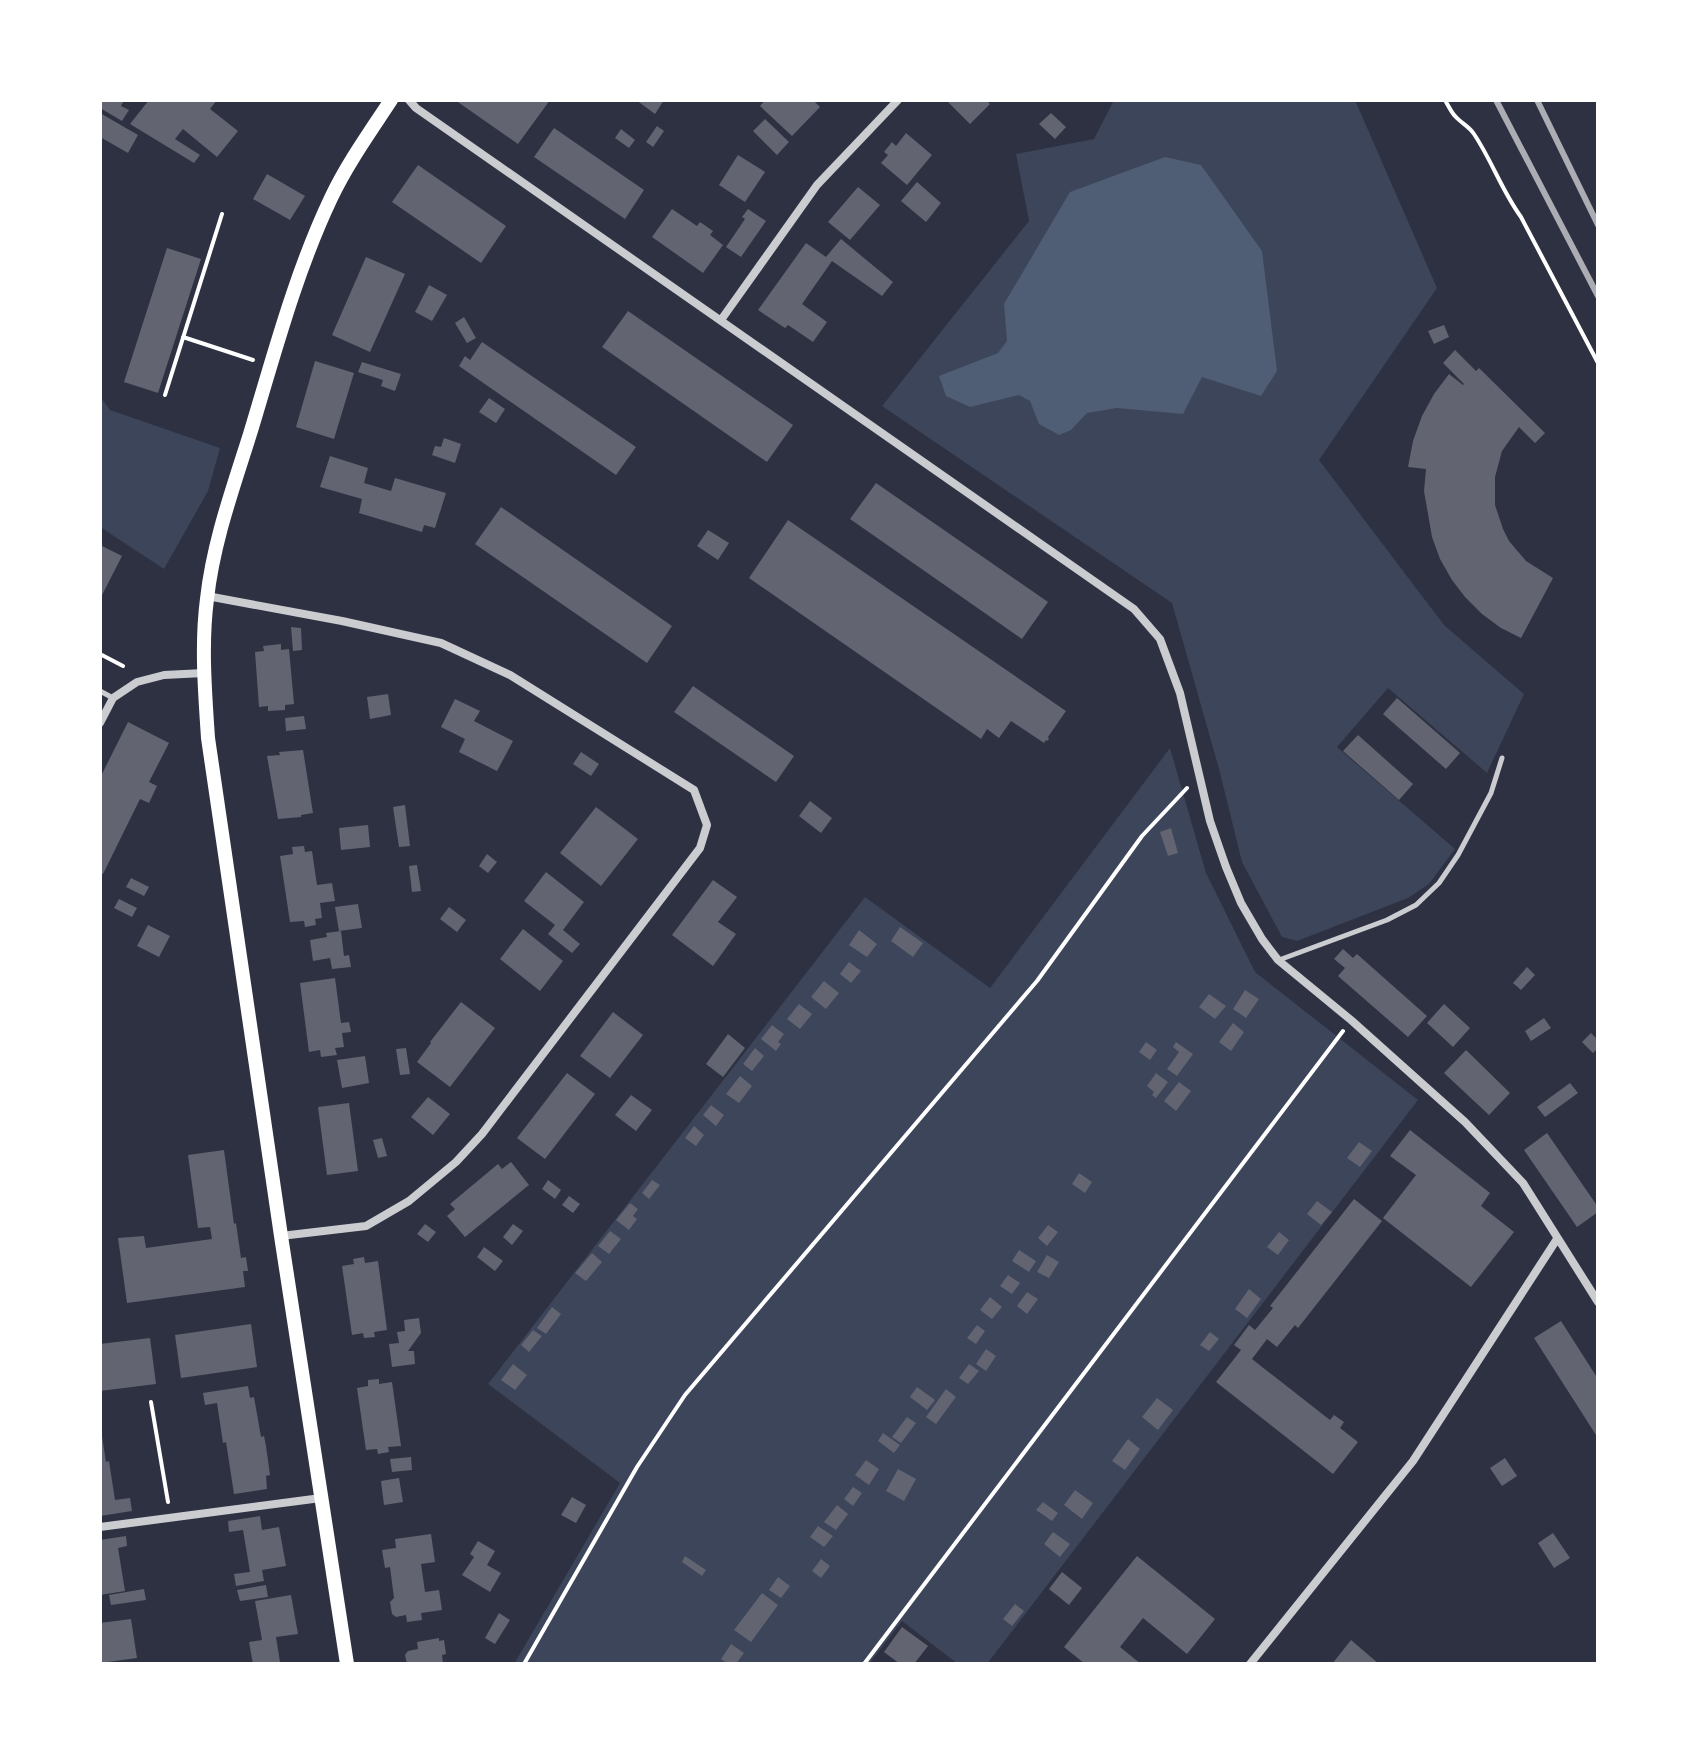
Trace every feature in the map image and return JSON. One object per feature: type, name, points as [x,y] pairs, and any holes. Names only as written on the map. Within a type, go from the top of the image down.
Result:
[{"type":"main road","points":[[347,1664],[208,738],[204,634],[207,596],[218,542],[308,251],[332,196],[391,100]]},
{"type":"street","points":[[409,100],[416,108],[1134,609],[1160,639],[1180,693],[1210,821],[1241,903],[1262,939],[1278,960],[1351,1020],[1465,1122],[1523,1183],[1598,1302]]},
{"type":"street","points":[[721,320],[817,185],[898,100]]},
{"type":"street","points":[[207,596],[441,643],[510,675],[694,790],[707,825],[700,848],[482,1134],[456,1162],[409,1201],[366,1226],[281,1236]]},
{"type":"street","points":[[100,723],[113,698],[137,682],[151,677],[204,673]]},
{"type":"street","points":[[1250,1664],[1413,1461],[1557,1239]]},
{"type":"street","points":[[100,1527],[321,1498]]},
{"type":"lane","points":[[100,691],[113,698]]},
{"type":"lane","points":[[1278,960],[1387,920],[1416,905],[1439,883],[1458,855],[1491,793],[1502,758]]},
{"type":"path","points":[[1445,100],[1455,116],[1471,129],[1493,165],[1598,363]]},
{"type":"path","points":[[165,395],[222,214]]},
{"type":"path","points":[[183,337],[254,360]]},
{"type":"path","points":[[100,654],[123,666]]},
{"type":"path","points":[[524,1664],[637,1467],[685,1395],[1037,981],[1142,836],[1200,774]]},
{"type":"path","points":[[864,1664],[1351,1020]]},
{"type":"path","points":[[151,1402],[170,1518]]},
{"type":"shaded area","points":[[1114,100],[1355,100],[1437,288],[1319,460],[1444,625],[1524,694],[1487,773],[1388,688],[1337,747],[1455,849],[1429,884],[1408,898],[1297,941],[1282,937],[1242,862],[1172,603],[882,406],[1029,221],[1016,154],[1094,139]]},
{"type":"shaded area","points":[[1165,157],[1201,165],[1262,251],[1277,371],[1261,396],[1202,377],[1183,414],[1117,408],[1087,413],[1071,430],[1059,435],[1039,424],[1030,401],[1019,395],[970,407],[946,396],[939,376],[998,353],[1007,341],[1004,304],[1070,192]]},
{"type":"shaded area","points":[[100,396],[110,410],[220,448],[208,491],[164,569],[100,527]]},
{"type":"shaded area","points":[[1170,748],[1206,873],[1255,972],[1418,1100],[987,1664],[958,1664],[902,1621],[869,1664],[514,1664],[620,1483],[488,1384],[865,897],[990,988]]},
{"type":"building","points":[[100,100],[124,100],[121,106],[129,110],[122,121],[100,108]]},
{"type":"building","points":[[149,100],[217,100],[210,109],[238,131],[217,157],[183,129],[175,139],[200,155],[194,163],[130,124]]},
{"type":"building","points":[[455,100],[550,100],[518,144]]},
{"type":"building","points":[[636,100],[664,100],[655,114]]},
{"type":"building","points":[[765,100],[813,100],[820,107],[792,136],[760,106]]},
{"type":"building","points":[[946,100],[986,100],[990,104],[970,124]]},
{"type":"building","points":[[100,113],[138,135],[128,153],[100,137]]},
{"type":"building","points":[[1051,113],[1066,127],[1055,139],[1039,124]]},
{"type":"building","points":[[765,119],[789,142],[777,155],[753,131]]},
{"type":"building","points":[[657,126],[664,131],[653,147],[646,142]]},
{"type":"building","points":[[554,128],[644,190],[625,219],[534,157]]},
{"type":"building","points":[[621,129],[635,140],[629,148],[615,138]]},
{"type":"building","points":[[906,133],[932,155],[907,185],[881,163],[888,155],[884,152],[892,142],[896,146]]},
{"type":"building","points":[[738,155],[765,172],[745,202],[719,185]]},
{"type":"building","points":[[418,165],[506,226],[481,263],[392,202]]},
{"type":"building","points":[[267,174],[305,196],[290,220],[253,199]]},
{"type":"building","points":[[917,182],[941,203],[926,222],[901,201]]},
{"type":"building","points":[[858,187],[880,205],[850,240],[828,222]]},
{"type":"building","points":[[672,209],[697,226],[700,222],[713,231],[710,235],[723,245],[703,273],[652,237]]},
{"type":"building","points":[[748,209],[766,221],[741,257],[726,247],[745,219],[742,217]]},
{"type":"building","points":[[841,239],[893,282],[882,296],[832,261],[802,304],[827,322],[813,342],[758,310],[806,243],[826,257]]},
{"type":"building","points":[[167,248],[201,259],[158,393],[124,382]]},
{"type":"building","points":[[366,257],[405,274],[370,352],[332,335]]},
{"type":"building","points":[[429,285],[447,295],[432,321],[415,312]]},
{"type":"building","points":[[628,311],[793,425],[767,462],[602,347]]},
{"type":"building","points":[[464,317],[476,338],[467,343],[455,323]]},
{"type":"building","points":[[1444,325],[1449,337],[1434,344],[1428,331]]},
{"type":"building","points":[[482,342],[636,447],[616,475],[459,366],[465,356],[470,360]]},
{"type":"building","points":[[1455,350],[1476,371],[1479,368],[1545,433],[1535,443],[1519,427],[1502,451],[1495,477],[1495,505],[1509,541],[1526,561],[1553,578],[1521,638],[1482,614],[1452,580],[1432,537],[1424,491],[1426,469],[1408,467],[1413,441],[1434,394],[1449,374],[1464,384],[1443,363]]},
{"type":"building","points":[[315,361],[354,373],[334,439],[296,427]]},
{"type":"building","points":[[362,362],[401,374],[395,391],[381,386],[383,380],[358,372]]},
{"type":"building","points":[[489,398],[505,409],[496,423],[479,412]]},
{"type":"building","points":[[444,438],[461,444],[455,463],[432,455],[435,446],[441,447]]},
{"type":"building","points":[[330,456],[368,468],[364,483],[391,491],[395,478],[446,493],[435,528],[424,525],[422,532],[359,513],[362,499],[320,487]]},
{"type":"building","points":[[876,483],[1048,602],[1022,639],[850,519]]},
{"type":"building","points":[[501,507],[672,626],[647,663],[475,544]]},
{"type":"building","points":[[788,520],[1066,711],[1049,739],[1044,743],[1011,721],[999,738],[987,729],[981,739],[749,578]]},
{"type":"building","points":[[708,530],[729,543],[718,560],[697,546]]},
{"type":"building","points":[[100,545],[122,556],[100,599]]},
{"type":"building","points":[[291,627],[301,628],[302,650],[293,651]]},
{"type":"building","points":[[281,644],[281,650],[289,649],[294,704],[285,705],[285,710],[268,711],[268,706],[259,707],[255,652],[264,651],[263,646]]},
{"type":"building","points":[[693,686],[794,756],[776,782],[674,712]]},
{"type":"building","points":[[388,694],[391,715],[370,719],[367,697]]},
{"type":"building","points":[[1397,698],[1460,753],[1446,769],[1383,714]]},
{"type":"building","points":[[455,699],[480,711],[474,721],[513,741],[497,771],[459,752],[465,739],[441,727]]},
{"type":"building","points":[[304,716],[306,729],[286,731],[285,718]]},
{"type":"building","points":[[128,722],[169,743],[149,782],[157,786],[149,803],[140,799],[103,874],[100,873],[100,778]]},
{"type":"building","points":[[1358,735],[1413,784],[1399,800],[1343,751]]},
{"type":"building","points":[[303,750],[313,813],[278,819],[267,756]]},
{"type":"building","points":[[581,752],[599,764],[591,776],[573,764]]},
{"type":"building","points":[[810,801],[832,818],[821,833],[799,816]]},
{"type":"building","points":[[405,805],[410,846],[399,847],[393,807]]},
{"type":"building","points":[[596,807],[638,839],[601,886],[560,853]]},
{"type":"building","points":[[368,825],[370,847],[341,850],[339,828]]},
{"type":"building","points":[[1171,828],[1178,853],[1168,856],[1160,832]]},
{"type":"building","points":[[304,846],[305,852],[312,851],[317,885],[332,883],[335,901],[320,903],[322,918],[315,919],[316,925],[305,927],[304,921],[290,922],[280,856],[293,854],[292,847]]},
{"type":"building","points":[[487,854],[497,862],[488,873],[479,866]]},
{"type":"building","points":[[417,865],[421,891],[412,892],[409,866]]},
{"type":"building","points":[[546,872],[584,902],[563,930],[580,944],[572,953],[548,934],[555,925],[524,901]]},
{"type":"building","points":[[131,878],[149,887],[144,896],[126,887]]},
{"type":"building","points":[[713,880],[737,897],[718,922],[736,934],[713,966],[672,935]]},
{"type":"building","points":[[119,899],[137,908],[132,917],[114,908]]},
{"type":"building","points":[[358,904],[362,928],[339,931],[335,907]]},
{"type":"building","points":[[449,907],[466,920],[457,932],[440,919]]},
{"type":"building","points":[[148,925],[170,936],[159,957],[137,946]]},
{"type":"building","points":[[900,927],[923,943],[913,957],[891,941]]},
{"type":"building","points":[[523,929],[563,961],[540,991],[500,959]]},
{"type":"building","points":[[859,930],[877,944],[867,957],[849,945]]},
{"type":"building","points":[[341,931],[344,956],[349,955],[351,967],[332,969],[330,958],[313,961],[310,940]]},
{"type":"building","points":[[1343,949],[1353,958],[1357,954],[1427,1016],[1408,1037],[1338,976],[1345,968],[1334,959]]},
{"type":"building","points":[[849,962],[861,971],[851,983],[840,974]]},
{"type":"building","points":[[1527,967],[1535,975],[1521,990],[1513,983]]},
{"type":"building","points":[[335,978],[341,1023],[349,1022],[351,1032],[342,1033],[344,1047],[335,1048],[337,1055],[321,1057],[320,1050],[309,1052],[300,983]]},
{"type":"building","points":[[824,981],[839,993],[826,1009],[811,997]]},
{"type":"building","points":[[1245,990],[1259,999],[1246,1018],[1233,1009]]},
{"type":"building","points":[[1209,994],[1226,1006],[1215,1019],[1199,1007]]},
{"type":"building","points":[[461,1002],[495,1028],[450,1087],[417,1062]]},
{"type":"building","points":[[799,1004],[812,1014],[800,1029],[787,1019]]},
{"type":"building","points":[[1444,1004],[1470,1028],[1453,1047],[1427,1023]]},
{"type":"building","points":[[613,1012],[643,1035],[610,1078],[580,1056]]},
{"type":"building","points":[[1544,1018],[1551,1028],[1531,1041],[1525,1031]]},
{"type":"building","points":[[1233,1023],[1244,1032],[1231,1051],[1219,1042]]},
{"type":"building","points":[[772,1025],[784,1034],[776,1051],[761,1039]]},
{"type":"building","points":[[1591,1033],[1598,1040],[1598,1048],[1593,1053],[1582,1042]]},
{"type":"building","points":[[728,1034],[745,1048],[723,1077],[706,1064]]},
{"type":"building","points":[[1146,1042],[1157,1050],[1150,1060],[1139,1052]]},
{"type":"building","points":[[1176,1042],[1193,1054],[1177,1076],[1167,1069],[1179,1052],[1173,1047]]},
{"type":"building","points":[[406,1048],[410,1074],[400,1075],[396,1049]]},
{"type":"building","points":[[755,1048],[764,1056],[752,1071],[743,1064]]},
{"type":"building","points":[[1466,1050],[1510,1093],[1489,1115],[1444,1073]]},
{"type":"building","points":[[365,1056],[369,1083],[342,1088],[337,1060]]},
{"type":"building","points":[[567,1073],[595,1094],[545,1159],[517,1138]]},
{"type":"building","points":[[1156,1073],[1168,1082],[1156,1098],[1147,1086]]},
{"type":"building","points":[[740,1076],[752,1086],[739,1103],[726,1094]]},
{"type":"building","points":[[1179,1082],[1191,1091],[1176,1111],[1164,1101]]},
{"type":"building","points":[[1570,1083],[1578,1093],[1545,1117],[1537,1107]]},
{"type":"building","points":[[631,1095],[652,1110],[636,1131],[615,1115]]},
{"type":"building","points":[[428,1097],[450,1114],[433,1135],[411,1117]]},
{"type":"building","points":[[349,1103],[358,1171],[327,1175],[318,1107]]},
{"type":"building","points":[[711,1105],[724,1115],[716,1126],[703,1115]]},
{"type":"building","points":[[694,1126],[704,1135],[696,1146],[685,1138]]},
{"type":"building","points":[[1410,1130],[1490,1193],[1481,1206],[1514,1232],[1471,1287],[1383,1218],[1416,1175],[1390,1156]]},
{"type":"building","points":[[1547,1133],[1598,1207],[1598,1212],[1577,1227],[1524,1150]]},
{"type":"building","points":[[382,1138],[387,1156],[378,1158],[373,1140]]},
{"type":"building","points":[[1359,1142],[1372,1151],[1360,1167],[1347,1158]]},
{"type":"building","points":[[224,1150],[234,1224],[241,1258],[246,1257],[248,1271],[243,1271],[245,1287],[127,1303],[118,1238],[144,1236],[146,1248],[212,1239],[210,1227],[198,1228],[188,1155]]},
{"type":"building","points":[[511,1162],[529,1185],[465,1237],[447,1216],[455,1209],[450,1204],[498,1164],[502,1169]]},
{"type":"building","points":[[1079,1173],[1092,1182],[1085,1193],[1072,1184]]},
{"type":"building","points":[[548,1180],[561,1190],[555,1199],[542,1189]]},
{"type":"building","points":[[652,1180],[660,1185],[649,1199],[642,1193]]},
{"type":"building","points":[[569,1196],[580,1204],[573,1213],[562,1205]]},
{"type":"building","points":[[1354,1199],[1382,1221],[1298,1328],[1295,1325],[1277,1347],[1267,1339],[1252,1359],[1330,1420],[1334,1415],[1344,1422],[1340,1428],[1358,1442],[1333,1474],[1216,1382],[1241,1350],[1234,1345],[1249,1325],[1255,1330],[1273,1308],[1270,1306]]},
{"type":"building","points":[[1317,1201],[1332,1212],[1321,1225],[1307,1214]]},
{"type":"building","points":[[630,1203],[638,1209],[633,1216],[637,1219],[629,1230],[616,1220]]},
{"type":"building","points":[[425,1224],[436,1232],[428,1242],[417,1234]]},
{"type":"building","points":[[513,1224],[523,1231],[512,1245],[503,1237]]},
{"type":"building","points":[[1048,1225],[1058,1232],[1047,1246],[1038,1238]]},
{"type":"building","points":[[610,1231],[621,1239],[609,1254],[598,1246]]},
{"type":"building","points":[[1279,1232],[1289,1240],[1278,1255],[1267,1247]]},
{"type":"building","points":[[484,1247],[503,1261],[495,1271],[477,1257]]},
{"type":"building","points":[[1019,1250],[1036,1261],[1029,1272],[1012,1261]]},
{"type":"building","points":[[592,1253],[602,1262],[586,1281],[575,1273]]},
{"type":"building","points":[[1047,1255],[1059,1262],[1049,1278],[1037,1272]]},
{"type":"building","points":[[364,1257],[365,1263],[378,1261],[387,1330],[374,1332],[375,1337],[364,1338],[363,1333],[352,1335],[342,1266],[354,1264],[353,1259]]},
{"type":"building","points":[[1008,1275],[1020,1283],[1012,1294],[1000,1286]]},
{"type":"building","points":[[1249,1289],[1261,1299],[1247,1318],[1235,1309]]},
{"type":"building","points":[[1027,1292],[1038,1299],[1027,1314],[1017,1306]]},
{"type":"building","points":[[990,1297],[1002,1307],[992,1319],[980,1310]]},
{"type":"building","points":[[552,1307],[561,1314],[546,1334],[537,1328]]},
{"type":"building","points":[[419,1318],[421,1333],[408,1351],[414,1351],[415,1364],[392,1367],[389,1344],[399,1343],[397,1332],[405,1331],[404,1320]]},
{"type":"building","points":[[1561,1321],[1598,1379],[1596,1435],[1534,1338]]},
{"type":"building","points":[[251,1324],[257,1367],[181,1378],[175,1335]]},
{"type":"building","points":[[977,1325],[985,1331],[976,1344],[967,1338]]},
{"type":"building","points":[[533,1330],[542,1336],[529,1352],[521,1345]]},
{"type":"building","points":[[1210,1332],[1219,1339],[1209,1351],[1200,1345]]},
{"type":"building","points":[[150,1338],[156,1384],[100,1391],[100,1344]]},
{"type":"building","points":[[986,1349],[996,1356],[986,1371],[976,1364]]},
{"type":"building","points":[[513,1364],[527,1375],[515,1390],[501,1380]]},
{"type":"building","points":[[969,1364],[979,1371],[968,1384],[959,1378]]},
{"type":"building","points":[[379,1379],[379,1384],[392,1382],[401,1446],[388,1447],[389,1452],[378,1454],[377,1449],[366,1450],[357,1388],[368,1386],[368,1380]]},
{"type":"building","points":[[248,1386],[250,1398],[254,1397],[261,1437],[264,1436],[270,1475],[266,1476],[267,1489],[234,1494],[217,1403],[205,1405],[203,1393]]},
{"type":"building","points":[[917,1387],[935,1400],[927,1410],[910,1397]]},
{"type":"building","points":[[946,1389],[956,1397],[936,1424],[926,1417]]},
{"type":"building","points":[[1157,1398],[1173,1410],[1158,1430],[1142,1417]]},
{"type":"building","points":[[907,1417],[916,1423],[901,1443],[892,1437]]},
{"type":"building","points":[[883,1433],[900,1445],[894,1453],[878,1441]]},
{"type":"building","points":[[100,1436],[106,1462],[109,1461],[115,1500],[130,1498],[132,1511],[100,1516]]},
{"type":"building","points":[[1128,1439],[1140,1449],[1125,1470],[1112,1461]]},
{"type":"building","points":[[411,1457],[412,1470],[392,1472],[390,1459]]},
{"type":"building","points":[[1505,1458],[1517,1476],[1502,1486],[1490,1468]]},
{"type":"building","points":[[866,1460],[879,1469],[869,1485],[855,1475]]},
{"type":"building","points":[[898,1469],[916,1479],[904,1501],[886,1491]]},
{"type":"building","points":[[399,1478],[403,1502],[384,1505],[381,1481]]},
{"type":"building","points":[[853,1487],[862,1493],[853,1506],[844,1499]]},
{"type":"building","points":[[1075,1490],[1093,1503],[1082,1519],[1064,1505]]},
{"type":"building","points":[[572,1497],[586,1505],[576,1523],[561,1515]]},
{"type":"building","points":[[1043,1502],[1058,1513],[1052,1521],[1036,1510]]},
{"type":"building","points":[[837,1505],[848,1514],[836,1530],[824,1522]]},
{"type":"building","points":[[260,1516],[262,1530],[279,1527],[286,1566],[262,1570],[264,1581],[236,1586],[234,1574],[250,1572],[243,1530],[229,1532],[228,1521]]},
{"type":"building","points":[[818,1526],[833,1536],[824,1547],[810,1537]]},
{"type":"building","points":[[1053,1532],[1070,1544],[1060,1557],[1044,1544]]},
{"type":"building","points":[[1553,1533],[1570,1558],[1554,1568],[1538,1543]]},
{"type":"building","points":[[431,1534],[435,1562],[421,1564],[425,1592],[439,1590],[442,1610],[421,1613],[422,1620],[407,1622],[406,1615],[396,1617],[392,1614],[390,1602],[394,1598],[390,1567],[385,1568],[382,1550],[396,1548],[395,1539]]},
{"type":"building","points":[[126,1536],[127,1546],[118,1548],[125,1591],[100,1595],[100,1540]]},
{"type":"building","points":[[478,1541],[495,1551],[487,1565],[501,1573],[490,1592],[462,1575],[474,1557],[470,1554]]},
{"type":"building","points":[[685,1556],[706,1570],[702,1576],[682,1562]]},
{"type":"building","points":[[1137,1556],[1215,1619],[1187,1654],[1143,1618],[1120,1647],[1141,1664],[1085,1664],[1064,1647]]},
{"type":"building","points":[[821,1559],[830,1566],[821,1578],[812,1571]]},
{"type":"building","points":[[1062,1572],[1082,1588],[1069,1605],[1049,1589]]},
{"type":"building","points":[[778,1577],[790,1586],[781,1598],[769,1590]]},
{"type":"building","points":[[266,1585],[268,1597],[240,1601],[237,1590]]},
{"type":"building","points":[[144,1589],[146,1600],[111,1605],[109,1595]]},
{"type":"building","points":[[762,1593],[778,1605],[751,1642],[734,1630]]},
{"type":"building","points":[[291,1595],[298,1634],[276,1637],[280,1662],[253,1664],[249,1642],[262,1640],[255,1601]]},
{"type":"building","points":[[1015,1604],[1024,1611],[1012,1626],[1003,1619]]},
{"type":"building","points":[[499,1613],[510,1620],[495,1644],[485,1638]]},
{"type":"building","points":[[131,1619],[137,1658],[100,1663],[100,1623]]},
{"type":"building","points":[[902,1627],[928,1646],[914,1664],[900,1664],[884,1652]]},
{"type":"building","points":[[439,1638],[439,1641],[444,1640],[446,1654],[442,1655],[443,1664],[407,1664],[405,1655],[418,1649],[417,1642]]},
{"type":"building","points":[[1351,1640],[1379,1664],[1332,1664]]},
{"type":"building","points":[[731,1644],[744,1653],[736,1664],[728,1664],[721,1659]]},
{"type":"railway","points":[[1496,100],[1598,296]]},
{"type":"railway","points":[[1537,100],[1598,225]]}]
